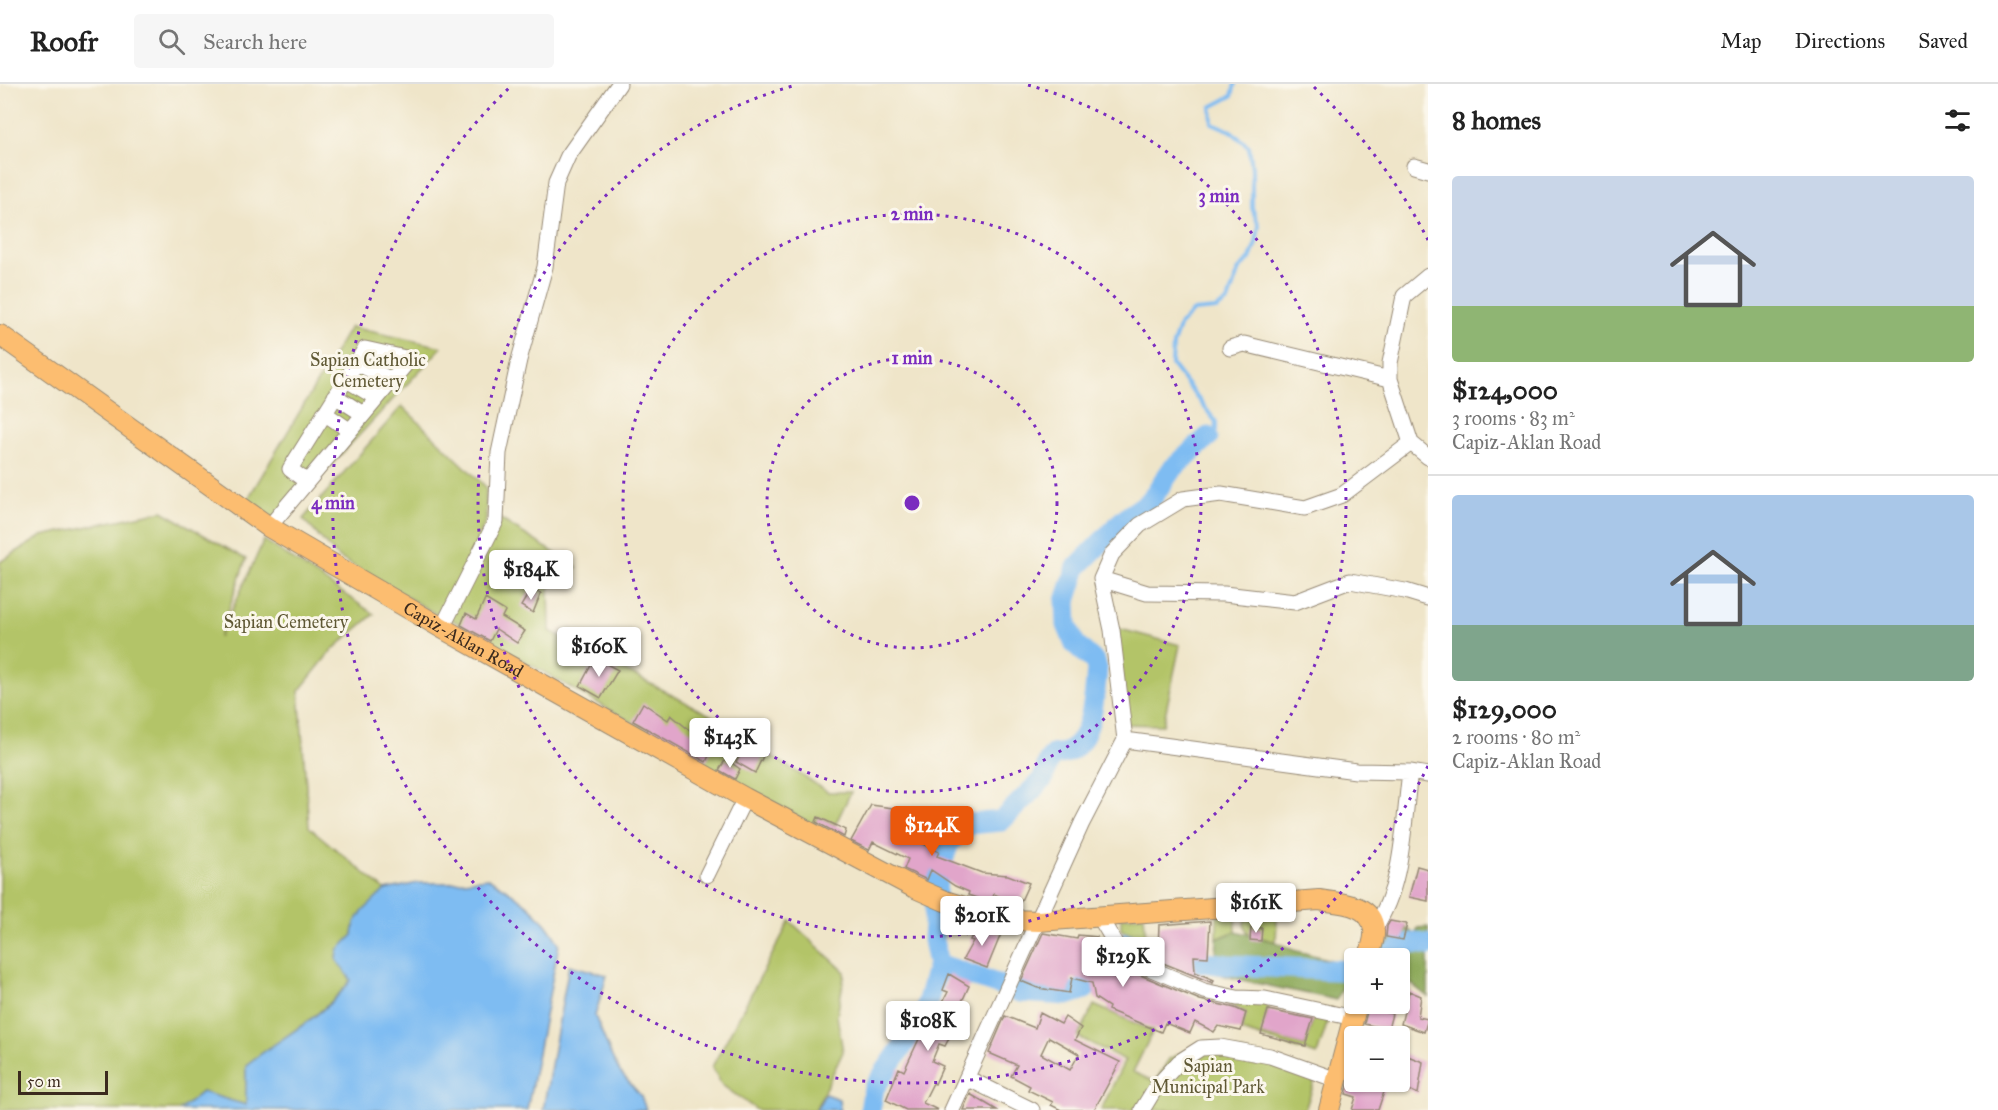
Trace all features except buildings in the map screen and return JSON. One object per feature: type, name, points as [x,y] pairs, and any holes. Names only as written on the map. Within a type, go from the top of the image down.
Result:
[{"type":"main road","name":"Capiz-Aklan Road","points":[[0,336],[269,526],[442,628],[745,798],[945,901],[1013,920],[1103,924],[1319,900],[1350,904],[1368,914],[1374,929]]},
{"type":"main road","points":[[1371,948],[1374,929]]},
{"type":"main road","points":[[1329,1110],[1354,1014]]},
{"type":"street","points":[[442,628],[496,521],[499,453],[519,360],[545,267],[556,183],[568,156],[619,84]]},
{"type":"street","points":[[1428,276],[1404,297],[1390,363],[1390,379],[1411,443],[1428,457]]},
{"type":"street","points":[[1230,348],[1244,344],[1390,379]]},
{"type":"street","points":[[269,526],[307,482],[349,430],[410,359],[364,349],[290,469],[307,482]]},
{"type":"street","points":[[356,363],[392,380]]},
{"type":"street","points":[[345,379],[377,398]]},
{"type":"street","points":[[335,396],[363,414]]},
{"type":"street","points":[[324,413],[349,430]]},
{"type":"street","points":[[313,432],[334,448]]},
{"type":"street","points":[[952,1110],[1082,823],[1125,740],[1112,630],[1101,579],[1112,554],[1140,525],[1184,499],[1221,494],[1305,508],[1342,495],[1411,443]]},
{"type":"street","points":[[303,448],[322,463]]},
{"type":"street","points":[[1101,579],[1147,593],[1224,594],[1295,602],[1350,581],[1405,591],[1428,598]]},
{"type":"street","points":[[1125,740],[1356,771],[1410,772],[1428,775]]},
{"type":"street","points":[[1374,929],[1385,913],[1396,884],[1410,772]]},
{"type":"street","points":[[707,875],[745,798]]},
{"type":"street","points":[[1103,924],[1122,955],[1204,991],[1237,998],[1265,999],[1344,1010]]},
{"type":"street","points":[[1142,1110],[1156,1088],[1179,1062],[1201,1048],[1220,1047],[1270,1056],[1337,1080]]},
{"type":"street","points":[[967,1078],[1032,1110]]},
{"type":"green space","name":"Sapian Catholic Cemetery","points":[[350,327],[442,347],[272,528],[243,507]]},
{"type":"green space","name":"Sapian Catholic Cemetery","points":[[402,406],[486,487],[486,520],[441,617],[338,557],[303,519]]},
{"type":"green space","name":"Sapian Cemetery","points":[[162,511],[246,559],[219,638],[264,540],[374,614],[331,651],[299,691],[309,827],[385,890],[355,922],[353,935],[338,950],[337,960],[351,980],[315,1016],[246,1065],[246,1105],[202,1092],[180,1110],[0,1110],[0,562],[42,536]]},
{"type":"green space","points":[[497,517],[577,567],[549,588],[550,631],[731,726],[752,744],[828,792],[851,792],[835,825],[818,817],[814,826],[447,617]]},
{"type":"green space","points":[[1109,626],[1180,645],[1163,725],[1118,724]]},
{"type":"green space","points":[[1144,915],[1146,939],[1121,930],[1121,918]]},
{"type":"green space","points":[[1235,915],[1236,931],[1217,939],[1217,916]]},
{"type":"green space","points":[[1277,918],[1276,942],[1249,936],[1244,925],[1245,919]]},
{"type":"green space","points":[[790,921],[845,972],[837,1016],[843,1052],[815,1110],[757,1110],[722,1085],[712,1067]]},
{"type":"green space","points":[[1404,926],[1415,935],[1418,928],[1428,927],[1428,997],[1410,983],[1410,948],[1370,948],[1371,939],[1388,943],[1393,930]]},
{"type":"green space","points":[[1236,931],[1276,942],[1293,950],[1344,963],[1344,986],[1336,1000],[1246,981],[1193,966],[1201,958],[1216,957],[1217,939]]},
{"type":"green space","points":[[1217,999],[1270,1000],[1262,1034],[1305,1046],[1315,1012],[1332,1008],[1317,1055],[1241,1031],[1246,1013]]},
{"type":"green space","name":"Sapian Municipal Park","points":[[1094,1005],[1153,1031],[1133,1072],[1155,1082],[1169,1059],[1205,1041],[1317,1074],[1305,1110],[1101,1110],[1125,1060],[1078,1037]]},
{"type":"water","points":[[488,878],[509,891],[537,914],[559,944],[527,1110],[180,1110],[202,1092],[246,1105],[246,1065],[315,1016],[351,980],[337,960],[338,950],[353,935],[355,922],[363,911],[385,890],[418,883],[448,883]]},
{"type":"water","points":[[569,965],[607,975],[595,1016],[620,1072],[641,1096],[646,1110],[543,1110]]},
{"type":"water","points":[[825,1094],[839,1099],[840,1110],[816,1110]]},
{"type":"waterway","points":[[1208,437],[1216,430],[1216,422],[1172,365],[1173,344],[1180,324],[1193,311],[1216,309],[1228,301],[1239,269],[1250,259],[1256,243],[1259,226],[1252,208],[1252,168],[1249,147],[1231,131],[1212,123],[1211,107],[1232,96],[1235,84]]},
{"type":"waterway","points":[[870,1110],[874,1088],[924,1015],[938,964],[933,940],[937,877],[949,843],[969,824],[1001,821],[1043,779],[1048,762],[1054,754],[1067,753],[1076,746],[1089,722],[1093,708],[1097,668],[1095,662],[1075,644],[1067,625],[1066,601],[1077,567],[1123,520],[1150,501],[1172,469],[1208,437]]},
{"type":"waterway","points":[[938,964],[1020,992],[1067,995],[1085,989],[1108,948],[1125,943],[1190,960],[1226,965],[1344,971]]},
{"type":"waterway","points":[[1399,948],[1410,943],[1428,945]]}]
